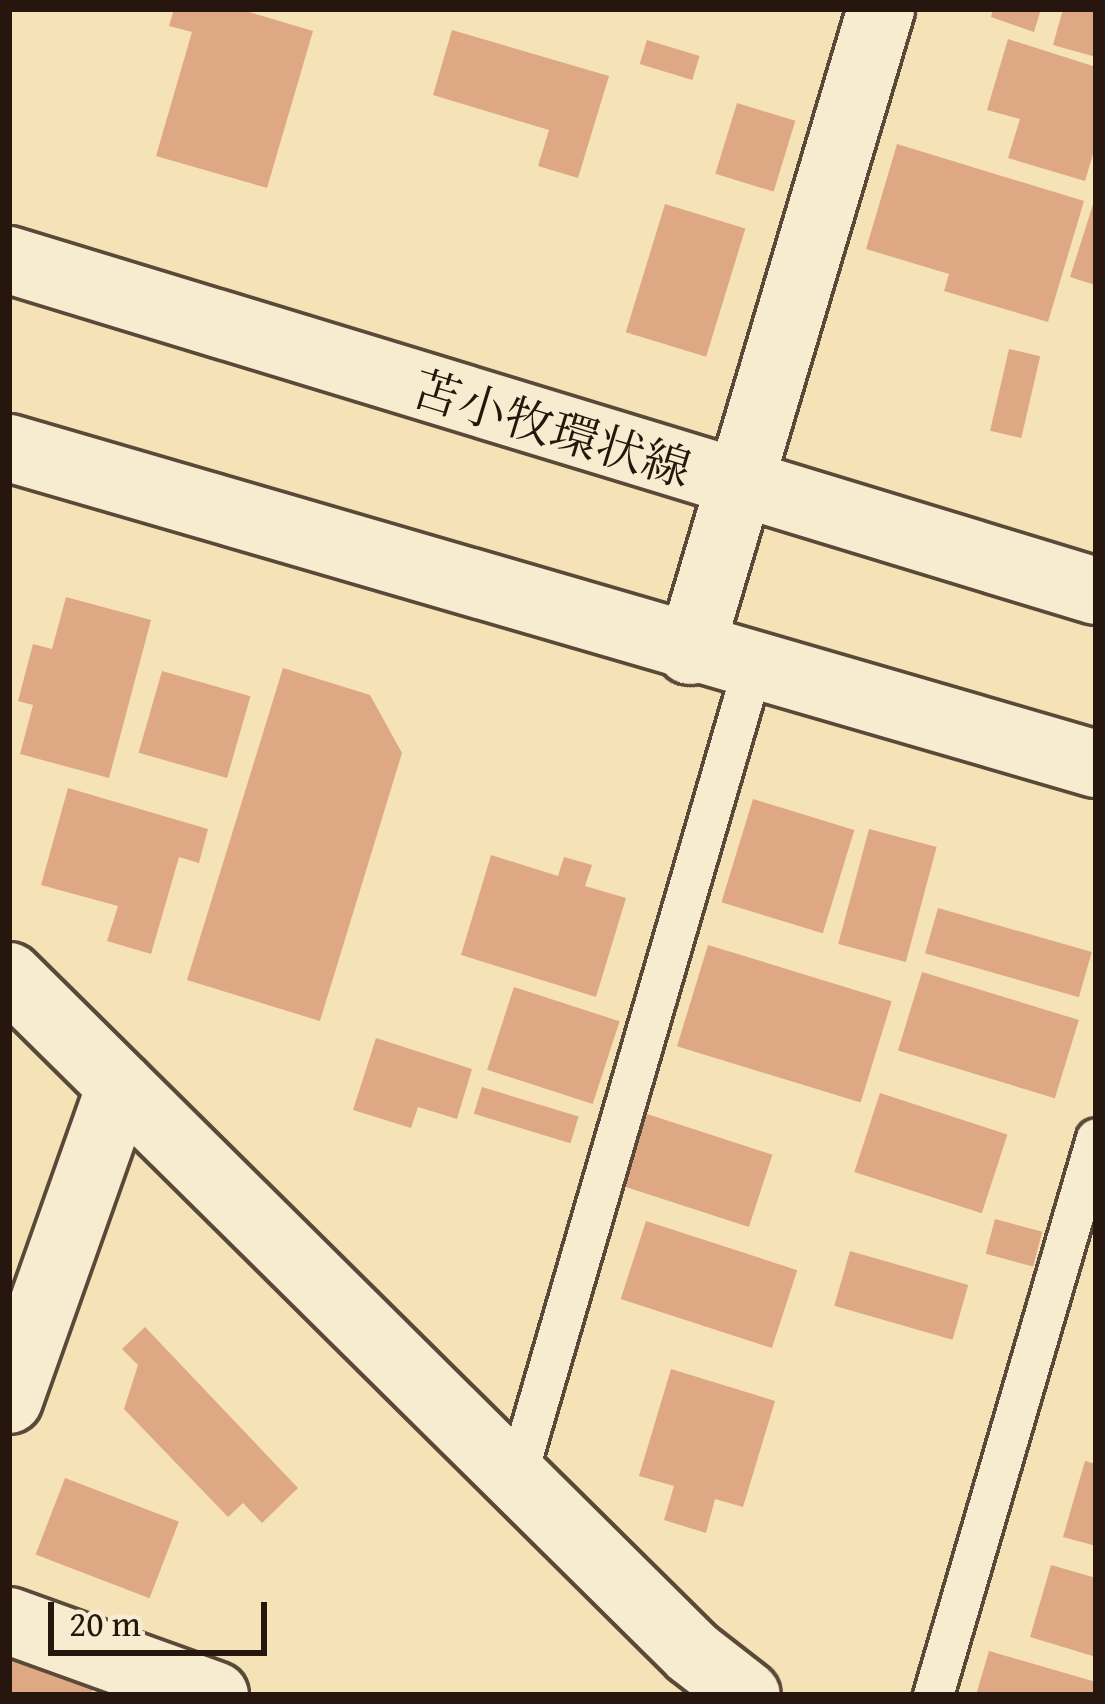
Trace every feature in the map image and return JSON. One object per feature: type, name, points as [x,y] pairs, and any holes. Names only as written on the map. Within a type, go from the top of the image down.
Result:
[{"type":"main road","points":[[690,651],[881,9]]},
{"type":"main road","name":"苫小牧環状線","points":[[9,260],[1096,591]]},
{"type":"main road","points":[[9,448],[690,651],[1096,764]]},
{"type":"main road","points":[[9,976],[516,1478],[748,1695]]},
{"type":"main road","points":[[14,1373],[120,1086]]},
{"type":"main road","points":[[9,1622],[215,1695]]},
{"type":"lane","points":[[516,1478],[753,665]]},
{"type":"lane","points":[[933,1695],[1089,1188],[1096,1138]]},
{"type":"building","points":[[174,9],[239,9],[313,31],[267,188],[156,156],[192,32],[169,26]]},
{"type":"building","points":[[993,9],[1041,9],[1034,32],[991,17]]},
{"type":"building","points":[[1063,9],[1096,9],[1096,57],[1053,45]]},
{"type":"building","points":[[452,30],[609,76],[578,178],[538,166],[549,130],[433,95]]},
{"type":"building","points":[[1008,39],[1096,67],[1096,144],[1085,181],[1008,158],[1020,119],[987,110]]},
{"type":"building","points":[[647,40],[700,56],[692,80],[640,64]]},
{"type":"building","points":[[737,103],[795,121],[774,192],[715,174]]},
{"type":"building","points":[[897,144],[1084,201],[1048,322],[944,291],[949,274],[866,249]]},
{"type":"building","points":[[1096,198],[1095,285],[1070,277]]},
{"type":"building","points":[[665,204],[745,229],[706,357],[626,332]]},
{"type":"building","points":[[1009,349],[1040,356],[1021,438],[990,431]]},
{"type":"building","points":[[66,597],[151,620],[109,778],[20,754],[33,705],[18,701],[33,644],[52,649]]},
{"type":"building","points":[[283,668],[370,695],[402,753],[320,1021],[187,980]]},
{"type":"building","points":[[162,671],[250,696],[227,778],[139,753]]},
{"type":"building","points":[[68,788],[208,829],[199,863],[179,857],[151,954],[107,941],[118,906],[41,885]]},
{"type":"building","points":[[753,799],[854,830],[823,933],[721,902]]},
{"type":"building","points":[[869,829],[937,847],[906,962],[838,944]]},
{"type":"building","points":[[491,855],[558,876],[564,857],[592,865],[585,886],[626,898],[596,997],[461,955]]},
{"type":"building","points":[[938,908],[1092,952],[1079,997],[925,953]]},
{"type":"building","points":[[708,945],[892,1001],[861,1103],[677,1046]]},
{"type":"building","points":[[922,972],[1079,1020],[1055,1098],[898,1050]]},
{"type":"building","points":[[514,987],[620,1021],[593,1104],[487,1070]]},
{"type":"building","points":[[376,1038],[472,1069],[457,1119],[418,1107],[411,1128],[353,1110]]},
{"type":"building","points":[[482,1087],[579,1117],[570,1143],[474,1114]]},
{"type":"building","points":[[880,1093],[1007,1134],[982,1213],[854,1172]]},
{"type":"building","points":[[644,1113],[772,1155],[749,1227],[621,1185]]},
{"type":"building","points":[[995,1219],[1042,1232],[1033,1266],[986,1254]]},
{"type":"building","points":[[646,1221],[797,1270],[772,1348],[621,1299]]},
{"type":"building","points":[[850,1251],[968,1285],[953,1340],[834,1306]]},
{"type":"building","points":[[145,1327],[298,1488],[262,1523],[243,1503],[228,1517],[124,1409],[138,1365],[122,1349]]},
{"type":"building","points":[[671,1369],[775,1401],[743,1507],[715,1499],[706,1533],[664,1520],[674,1486],[639,1476]]},
{"type":"building","points":[[1085,1461],[1096,1464],[1096,1546],[1063,1537]]},
{"type":"building","points":[[65,1478],[179,1522],[150,1598],[36,1555]]},
{"type":"building","points":[[1051,1565],[1096,1578],[1096,1657],[1030,1637]]},
{"type":"building","points":[[989,1651],[1096,1682],[1096,1695],[976,1695]]},
{"type":"building","points":[[12,1656],[93,1689],[90,1695],[9,1695]]}]
